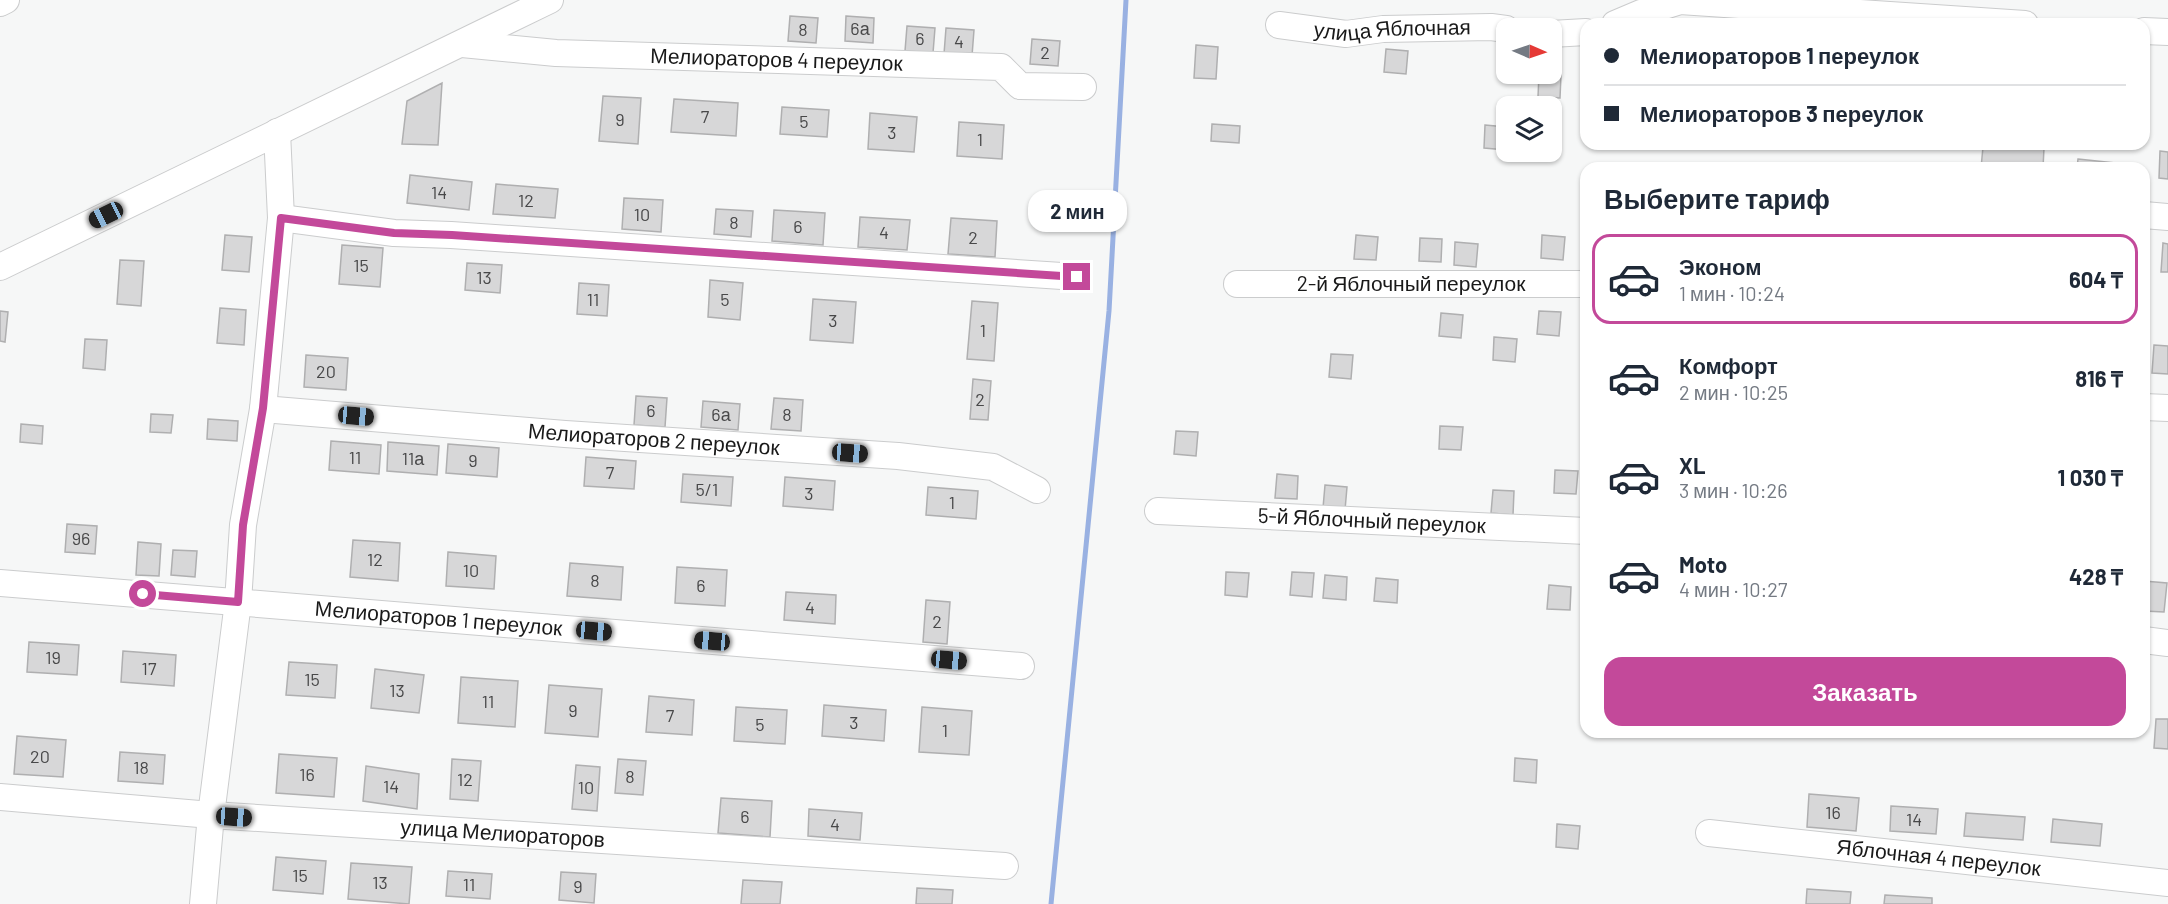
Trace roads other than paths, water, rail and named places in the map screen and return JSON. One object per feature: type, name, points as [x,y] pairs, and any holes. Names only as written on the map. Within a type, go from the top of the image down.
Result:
[{"type":"street","points":[[0,3],[6,0]]},
{"type":"street","points":[[0,267],[550,0]]},
{"type":"street","points":[[1629,18],[1680,1],[1935,18]]},
{"type":"street","name":"улица Яблочная","points":[[1279,25],[1346,34],[1383,29],[1496,28]]},
{"type":"street","points":[[2150,31],[2168,32]]},
{"type":"street","points":[[1562,33],[1580,32]]},
{"type":"street","name":"Мелиораторов 4 переулок","points":[[462,44],[555,53],[1001,67],[1020,86],[1083,87]]},
{"type":"street","points":[[202,904],[238,602],[243,525],[263,408],[281,218],[277,132]]},
{"type":"street","points":[[2150,215],[2168,216]]},
{"type":"street","points":[[281,218],[394,233],[1077,277]]},
{"type":"street","name":"2-й Яблочный переулок","points":[[1237,284],[1580,284]]},
{"type":"street","points":[[2150,406],[2168,408]]},
{"type":"street","name":"Мелиораторов 2 переулок","points":[[263,408],[565,434],[898,456],[993,467],[1037,490]]},
{"type":"street","name":"5-й Яблочный переулок","points":[[1158,511],[1580,531]]},
{"type":"street","name":"Мелиораторов 1 переулок","points":[[0,583],[1021,666]]},
{"type":"street","points":[[2150,641],[2168,643]]},
{"type":"street","name":"улица Мелиораторов","points":[[0,797],[211,815],[1005,866]]},
{"type":"street","name":"Яблочная 4 переулок","points":[[1709,833],[2168,883]]},
{"type":"waterway","points":[[1051,904],[1109,311],[1126,0]]}]
